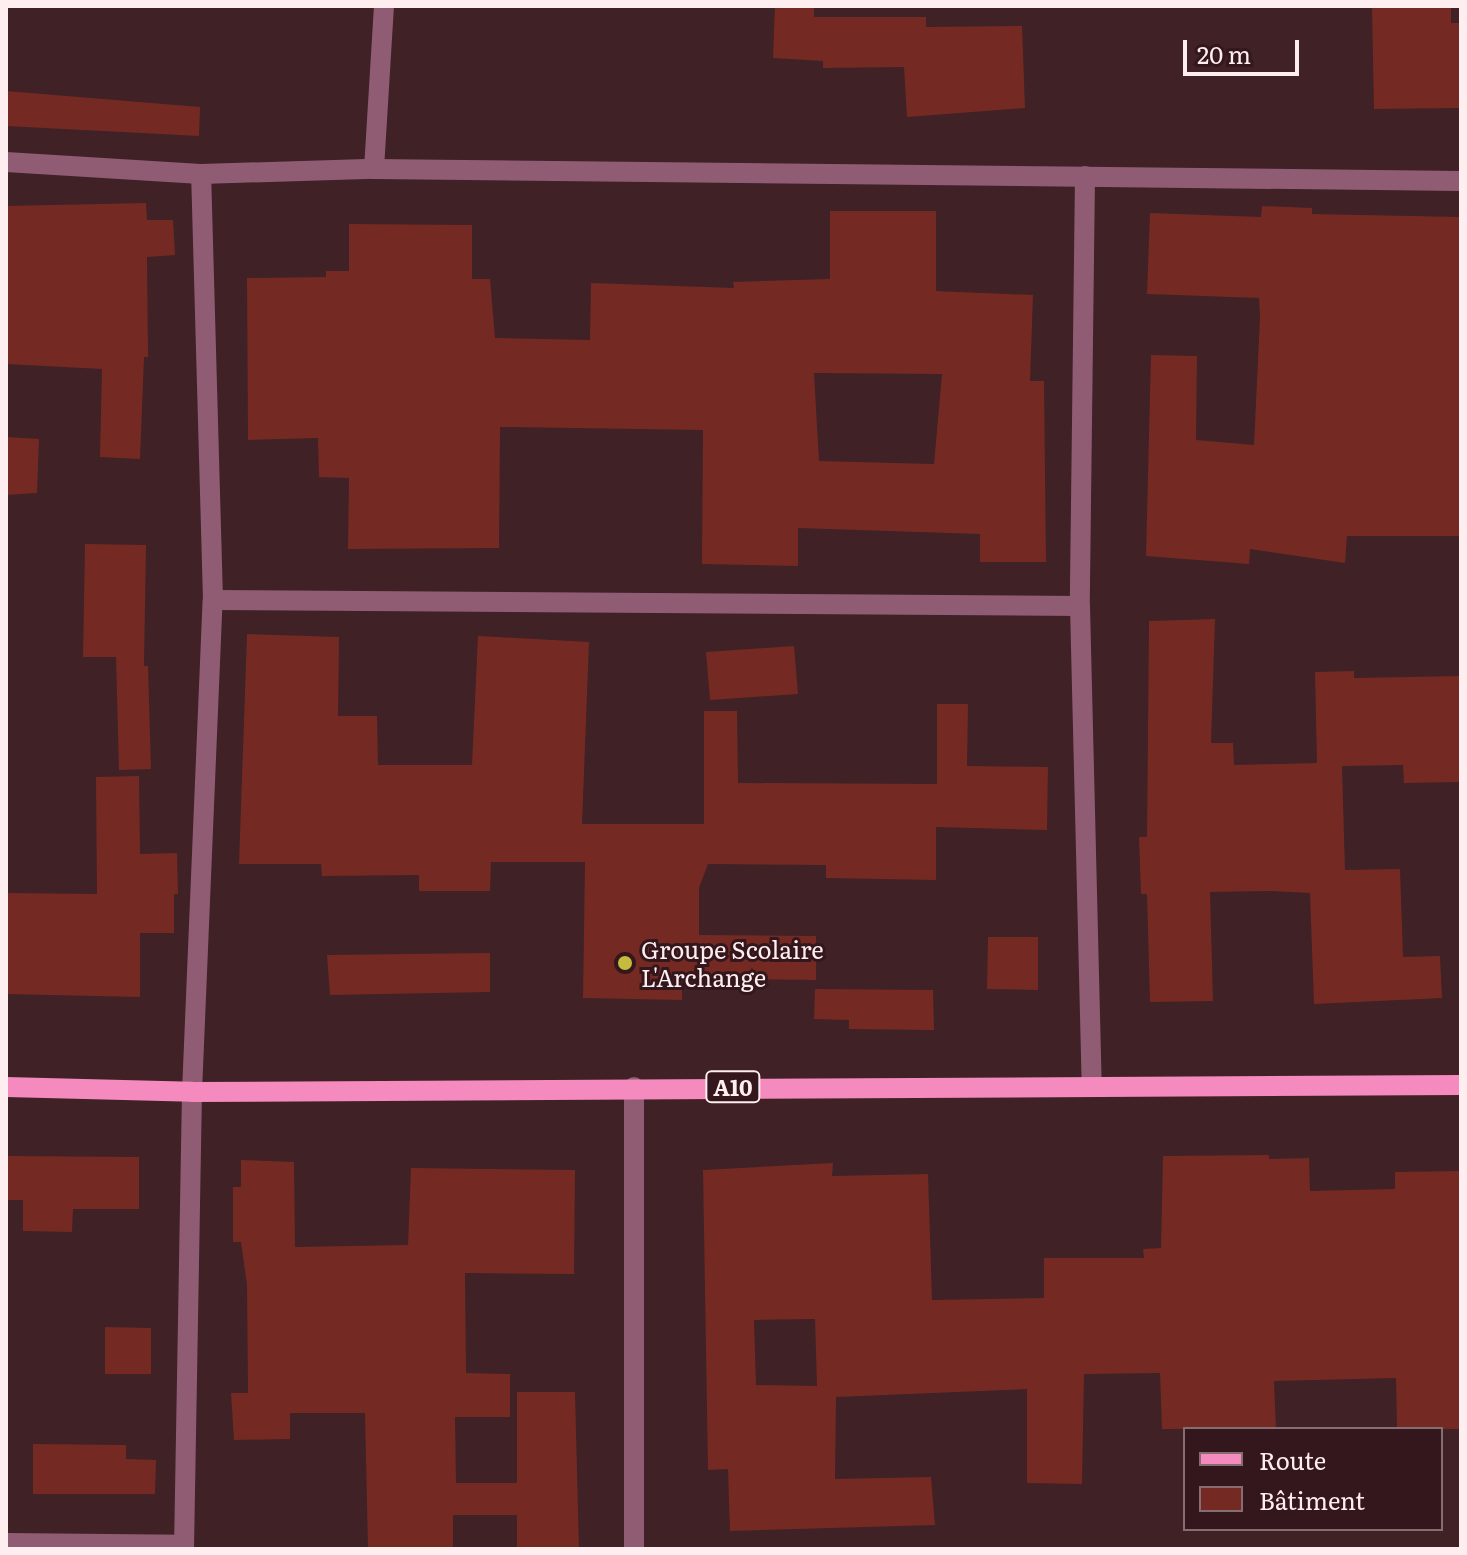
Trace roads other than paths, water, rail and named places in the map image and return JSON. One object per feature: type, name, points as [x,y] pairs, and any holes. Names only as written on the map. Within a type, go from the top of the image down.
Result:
[{"type":"main road","name":"A10","points":[[6,1087],[192,1092],[634,1087],[1461,1085]]},
{"type":"street","points":[[374,169],[384,6]]},
{"type":"street","points":[[6,162],[201,174],[374,169],[1461,181]]},
{"type":"street","points":[[6,1543],[184,1547],[192,1092],[213,600],[201,174]]},
{"type":"street","points":[[1085,176],[1080,606],[1092,1086]]},
{"type":"street","points":[[213,600],[1080,606]]},
{"type":"street","points":[[634,1087],[634,1549]]},
{"type":"place","name":"Groupe Scolaire L'Archange","points":[[625,963]]}]
